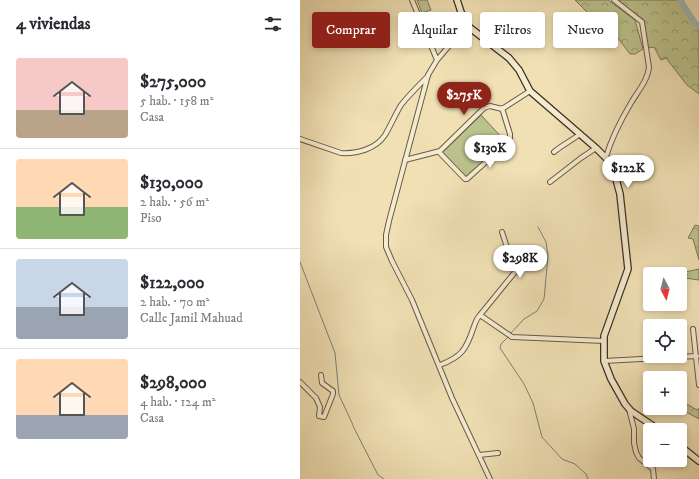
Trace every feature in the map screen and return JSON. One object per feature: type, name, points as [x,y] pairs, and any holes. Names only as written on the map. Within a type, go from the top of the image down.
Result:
[{"type":"street","points":[[412,0],[437,60]]},
{"type":"street","points":[[457,0],[462,12]]},
{"type":"street","points":[[606,157],[630,104],[649,73],[642,22],[614,0]]},
{"type":"street","points":[[472,29],[509,58],[519,70],[530,91],[606,157],[614,168],[620,194],[628,269],[604,340],[604,361],[620,395],[629,408],[649,423]]},
{"type":"street","points":[[300,139],[341,153],[366,150],[375,145],[384,136],[402,104],[428,75],[437,60],[447,48]]},
{"type":"street","points":[[428,75],[387,231],[386,247],[412,300],[440,365],[452,398],[490,479]]},
{"type":"street","points":[[405,160],[439,152],[484,108],[492,106],[502,108],[530,91]]},
{"type":"street","points":[[439,152],[465,179],[467,179],[508,142],[510,138],[502,108]]},
{"type":"street","points":[[554,152],[580,134]]},
{"type":"street","points":[[550,182],[596,148]]},
{"type":"street","points":[[440,365],[457,358],[463,352],[468,345],[476,319],[514,274],[514,269],[502,232]]},
{"type":"street","points":[[480,315],[512,337],[604,340]]},
{"type":"street","points":[[693,329],[699,385]]},
{"type":"street","points":[[604,361],[696,356]]},
{"type":"street","points":[[300,382],[316,398],[320,407],[319,416],[324,417],[333,391],[322,382],[321,375]]},
{"type":"street","points":[[629,408],[634,429],[634,443],[636,452],[639,458],[653,468],[654,479]]},
{"type":"street","points":[[687,452],[699,461]]},
{"type":"street","points":[[479,455],[498,453]]},
{"type":"green space","points":[[417,0],[427,0],[431,10],[422,12]]},
{"type":"green space","points":[[575,0],[608,0],[635,20],[643,49],[635,54],[630,54],[618,38],[618,12],[587,12]]},
{"type":"green space","points":[[615,0],[683,0],[699,29],[699,94],[687,85],[666,58],[661,60],[654,47],[648,48],[643,19]]},
{"type":"green space","points":[[481,115],[505,141],[466,178],[442,153]]},
{"type":"green space","points":[[695,225],[699,226],[699,260],[693,239],[688,238]]},
{"type":"green space","points":[[699,269],[699,280],[687,278],[687,272]]},
{"type":"green space","points":[[687,404],[697,410],[699,408],[699,419],[687,412]]},
{"type":"waterway","points":[[680,0],[695,23],[699,26]]},
{"type":"waterway","points":[[511,333],[524,319],[537,311],[544,299],[548,256],[546,242],[538,227]]},
{"type":"waterway","points":[[300,262],[335,353],[339,395],[353,425]]},
{"type":"waterway","points":[[509,336],[501,344],[500,348],[524,384],[533,403]]},
{"type":"waterway","points":[[533,403],[542,437],[562,459],[575,464],[586,474],[588,479]]},
{"type":"waterway","points":[[353,426],[378,475],[384,479]]}]
